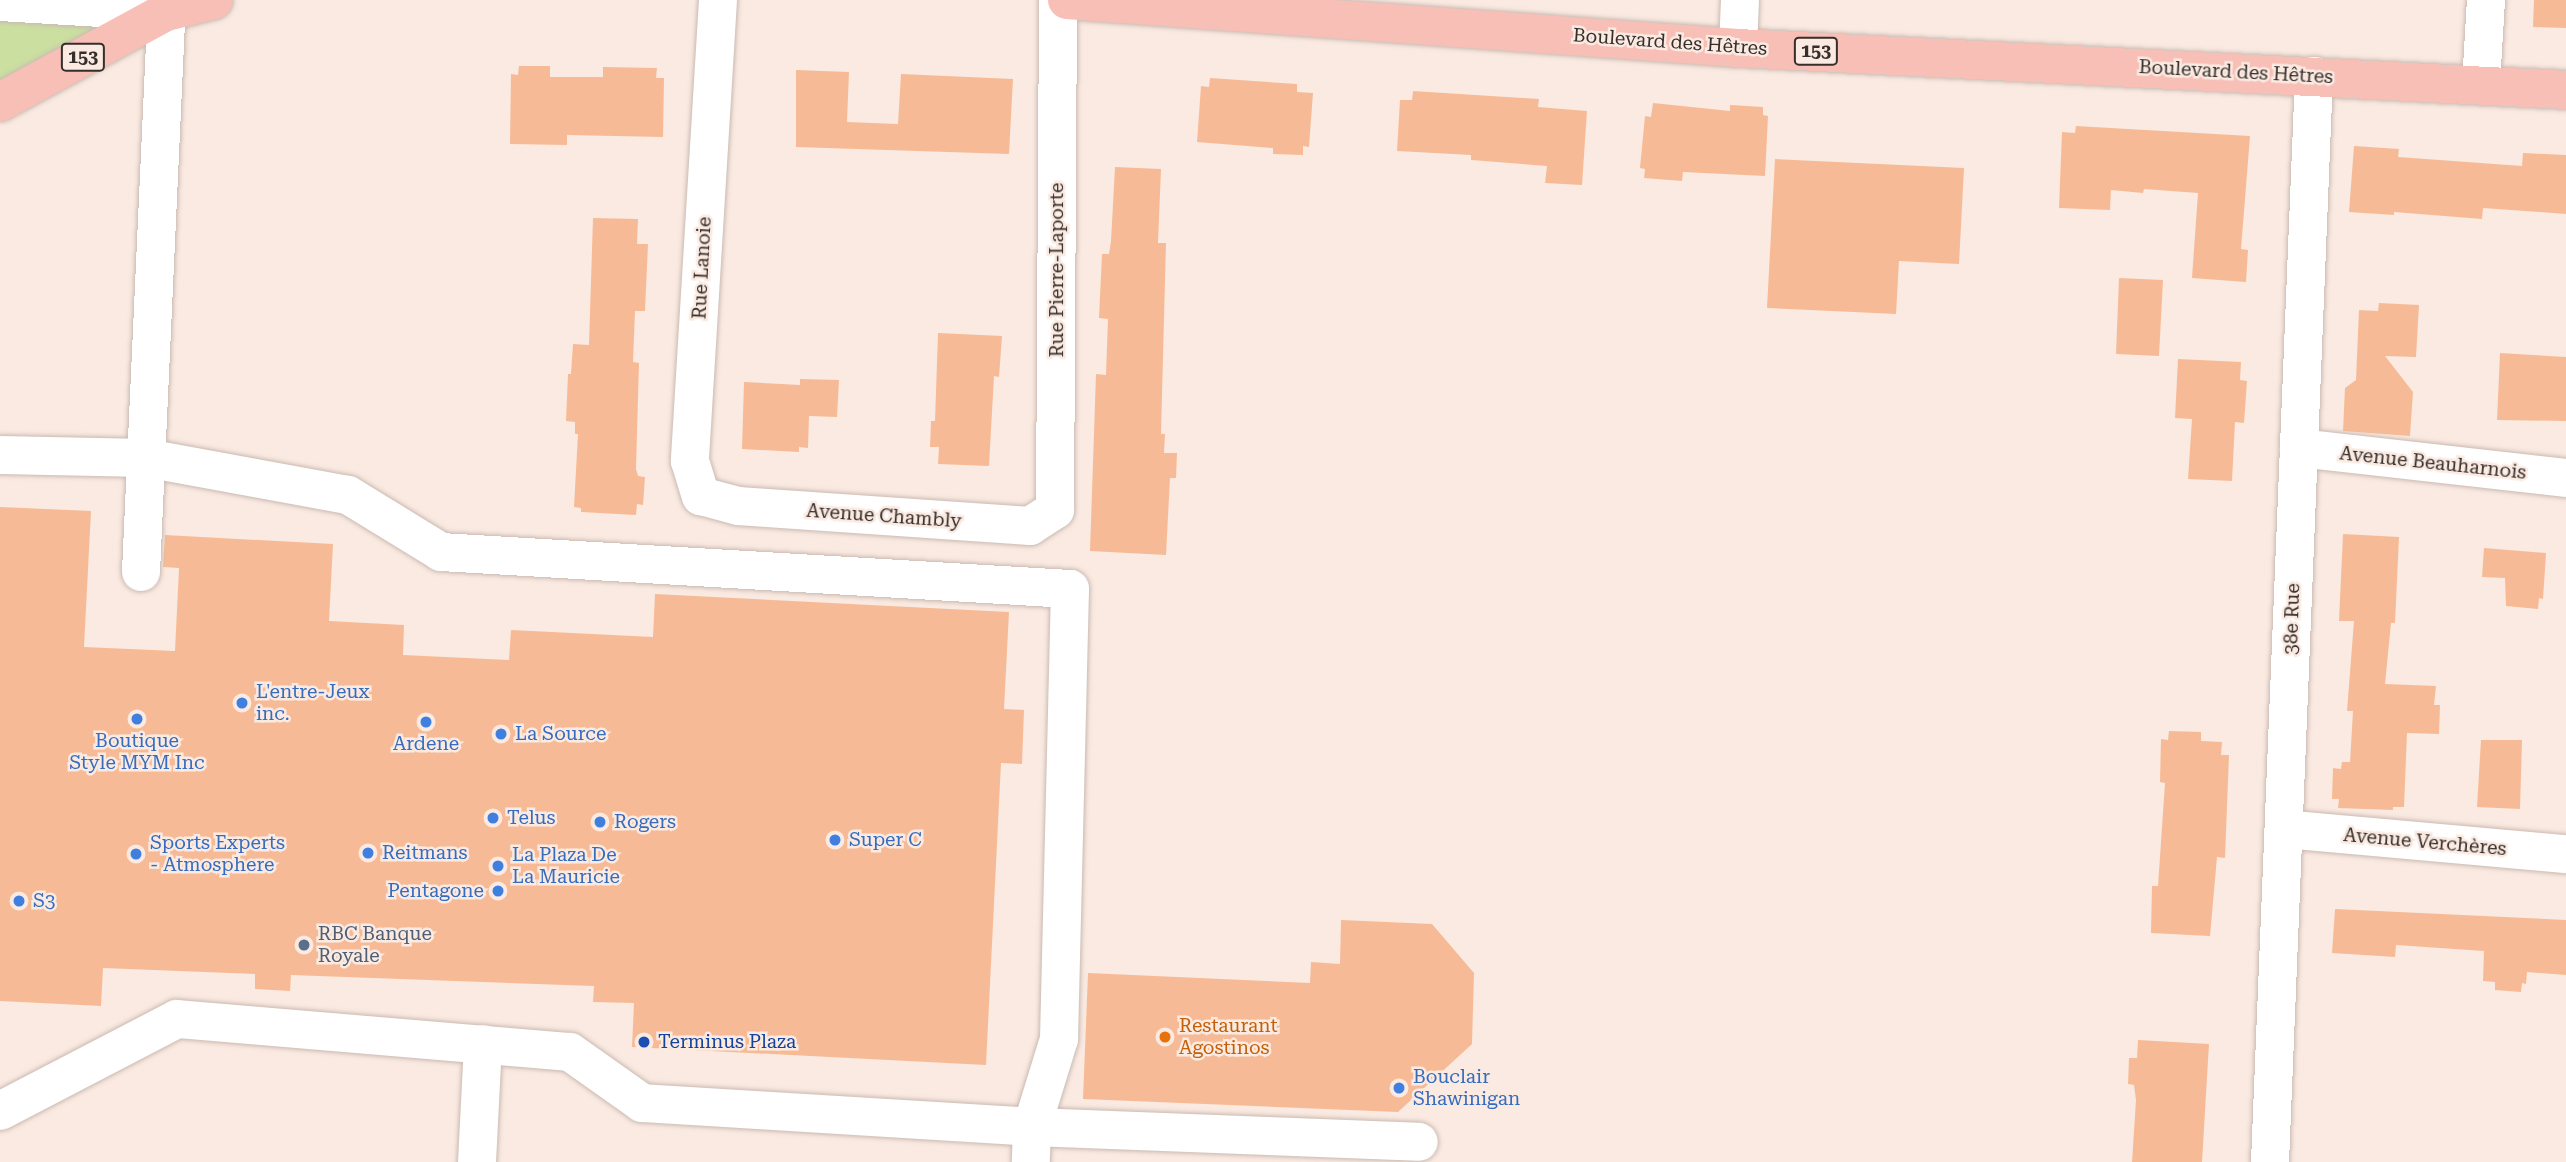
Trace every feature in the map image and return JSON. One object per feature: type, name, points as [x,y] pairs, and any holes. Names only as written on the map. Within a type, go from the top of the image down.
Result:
[{"type":"main road","name":"153","points":[[0,102],[166,6],[214,0]]},
{"type":"main road","name":"Boulevard des Hêtres","points":[[1067,0],[1738,47],[2566,90]]},
{"type":"street","name":"Rue Lanoie","points":[[718,0],[690,461],[701,496],[738,506]]},
{"type":"street","name":"Rue Pierre-Laporte","points":[[1030,526],[1055,510],[1058,0]]},
{"type":"street","points":[[1738,47],[1741,0]]},
{"type":"street","points":[[2481,84],[2486,0]]},
{"type":"street","points":[[0,2],[166,6],[141,572]]},
{"type":"street","name":"38e Rue","points":[[2270,1162],[2314,76]]},
{"type":"street","name":"Avenue Beauharnois","points":[[2299,448],[2566,478]]},
{"type":"street","points":[[0,455],[145,458],[348,495],[441,552],[1070,589],[1059,1039],[1031,1145]]},
{"type":"street","name":"Avenue Chambly","points":[[738,506],[1030,526]]},
{"type":"street","name":"Avenue Verchères","points":[[2284,829],[2566,854]]},
{"type":"street","points":[[0,1111],[177,1019],[570,1052],[642,1103],[1031,1145],[1419,1142]]},
{"type":"street","points":[[477,1162],[483,1044]]},
{"type":"green space","points":[[0,6],[166,12],[0,102]]},
{"type":"building","points":[[2534,0],[2566,0],[2566,28],[2533,27]]},
{"type":"building","points":[[519,66],[550,66],[550,77],[603,77],[603,67],[657,68],[656,78],[664,78],[663,137],[567,135],[567,145],[510,144],[511,74],[518,75]]},
{"type":"building","points":[[796,70],[849,72],[847,122],[898,124],[901,74],[1013,79],[1009,154],[796,147]]},
{"type":"building","points":[[1210,78],[1297,84],[1297,92],[1313,93],[1309,147],[1303,146],[1303,155],[1273,154],[1273,148],[1197,142],[1201,86],[1209,87]]},
{"type":"building","points":[[1413,91],[1539,99],[1538,107],[1587,111],[1582,185],[1545,183],[1547,166],[1471,160],[1471,155],[1397,151],[1400,100],[1412,100]]},
{"type":"building","points":[[1653,103],[1730,111],[1730,105],[1763,107],[1763,115],[1768,116],[1765,176],[1683,172],[1682,181],[1644,178],[1645,169],[1640,168],[1645,116],[1651,117]]},
{"type":"building","points":[[2076,126],[2250,136],[2241,249],[2248,250],[2246,282],[2192,278],[2198,193],[2144,189],[2143,193],[2111,190],[2110,210],[2059,208],[2062,132],[2075,133]]},
{"type":"building","points":[[2354,146],[2399,149],[2398,157],[2522,166],[2523,153],[2566,155],[2566,214],[2483,208],[2482,219],[2394,212],[2394,215],[2349,212]]},
{"type":"building","points":[[1775,159],[1964,168],[1959,264],[1899,261],[1896,314],[1767,308]]},
{"type":"building","points":[[1115,167],[1161,169],[1158,243],[1166,243],[1161,434],[1165,434],[1164,453],[1177,453],[1176,478],[1170,478],[1166,555],[1090,551],[1096,374],[1106,375],[1108,319],[1099,318],[1102,254],[1109,254],[1111,241]]},
{"type":"building","points":[[593,218],[638,219],[637,244],[648,244],[645,311],[635,311],[633,362],[639,363],[636,469],[638,476],[645,477],[643,505],[637,504],[636,515],[581,512],[581,508],[574,507],[578,434],[575,434],[575,422],[566,421],[568,374],[571,374],[573,344],[589,345]]},
{"type":"building","points":[[2119,278],[2163,280],[2159,356],[2116,354]]},
{"type":"building","points":[[2379,303],[2419,305],[2416,357],[2385,356],[2413,392],[2410,436],[2343,431],[2345,388],[2356,380],[2359,310],[2378,311]]},
{"type":"building","points":[[938,333],[1002,336],[999,377],[994,376],[989,466],[938,464],[939,447],[930,447],[931,421],[935,421]]},
{"type":"building","points":[[2500,353],[2566,357],[2566,421],[2497,420]]},
{"type":"building","points":[[2178,359],[2241,362],[2240,380],[2247,381],[2244,423],[2235,422],[2232,481],[2188,479],[2192,419],[2175,418]]},
{"type":"building","points":[[800,379],[839,380],[837,417],[809,416],[808,448],[799,447],[799,452],[742,449],[744,382],[800,385]]},
{"type":"building","name":"La Plaza De La Mauricie","points":[[0,507],[91,511],[84,647],[175,651],[179,568],[163,567],[165,535],[333,544],[329,621],[404,625],[403,655],[509,660],[511,630],[653,637],[655,594],[1009,612],[1004,709],[1024,710],[1022,764],[1001,763],[986,1065],[632,1047],[634,1003],[593,1002],[594,986],[291,975],[290,991],[255,989],[255,974],[103,968],[101,1006],[0,1001]]},
{"type":"building","points":[[2343,534],[2399,537],[2395,623],[2391,623],[2385,684],[2436,686],[2434,705],[2440,705],[2439,734],[2407,733],[2404,807],[2393,807],[2393,810],[2338,808],[2339,799],[2332,799],[2333,768],[2341,769],[2342,762],[2350,762],[2353,711],[2347,711],[2354,621],[2339,621]]},
{"type":"building","points":[[2484,548],[2546,553],[2543,599],[2539,598],[2538,609],[2506,606],[2505,578],[2482,577]]},
{"type":"building","points":[[2169,731],[2201,732],[2201,741],[2222,742],[2221,755],[2229,755],[2225,858],[2217,857],[2210,936],[2151,933],[2152,886],[2158,886],[2165,783],[2160,782],[2161,739],[2168,740]]},
{"type":"building","points":[[2481,740],[2522,740],[2520,809],[2477,807]]},
{"type":"building","points":[[2335,909],[2566,920],[2566,975],[2527,972],[2526,984],[2522,983],[2521,992],[2495,990],[2495,982],[2483,981],[2484,951],[2396,945],[2395,957],[2332,953]]},
{"type":"building","points":[[1341,920],[1432,924],[1474,973],[1472,1044],[1398,1112],[1083,1099],[1088,973],[1310,983],[1311,962],[1340,964]]},
{"type":"building","points":[[2138,1040],[2209,1044],[2202,1162],[2132,1162],[2136,1100],[2134,1085],[2128,1084],[2129,1058],[2137,1058]]},
{"type":"place","name":"L'entre-Jeux inc.","points":[[242,703]]},
{"type":"place","name":"Boutique Style MYM Inc","points":[[137,719]]},
{"type":"place","name":"Ardene","points":[[426,722]]},
{"type":"place","name":"La Source","points":[[501,734]]},
{"type":"place","name":"Telus","points":[[493,818]]},
{"type":"place","name":"Rogers","points":[[600,822]]},
{"type":"place","name":"Super C","points":[[835,840]]},
{"type":"place","name":"Reitmans","points":[[368,853]]},
{"type":"place","name":"Sports Experts - Atmosphere","points":[[136,854]]},
{"type":"place","name":"La Plaza De La Mauricie","points":[[498,866]]},
{"type":"place","name":"Pentagone","points":[[498,891]]},
{"type":"place","name":"S3","points":[[19,901]]},
{"type":"place","name":"RBC Banque Royale","points":[[304,945]]},
{"type":"place","name":"Restaurant Agostinos","points":[[1165,1037]]},
{"type":"place","name":"Terminus Plaza","points":[[644,1042]]},
{"type":"place","name":"Bouclair Shawinigan","points":[[1399,1088]]}]
